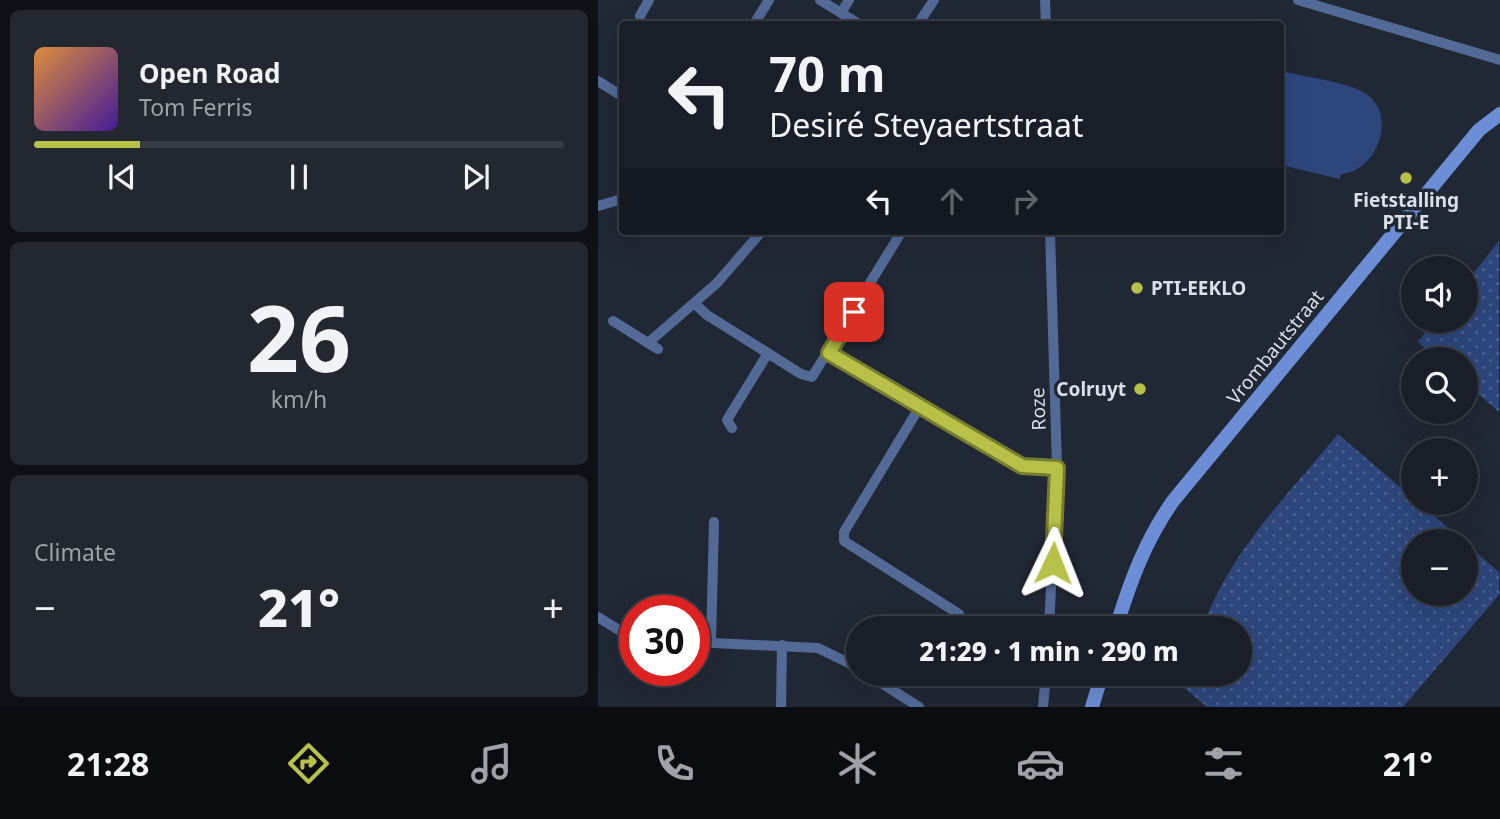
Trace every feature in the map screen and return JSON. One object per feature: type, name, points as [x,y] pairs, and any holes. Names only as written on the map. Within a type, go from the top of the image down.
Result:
[{"type":"street","points":[[640,16],[649,0]]},
{"type":"street","points":[[756,21],[769,0]]},
{"type":"street","points":[[820,0],[854,21]]},
{"type":"street","points":[[841,13],[849,0]]},
{"type":"street","points":[[920,21],[934,0]]},
{"type":"street","points":[[1045,0],[1046,21]]},
{"type":"street","points":[[1298,0],[1499,60]]},
{"type":"street","points":[[598,81],[619,94]]},
{"type":"street","name":"Vrombautstraat","points":[[1120,616],[1135,567],[1149,536],[1173,501],[1463,149],[1486,123],[1499,114]]},
{"type":"street","points":[[598,206],[619,200]]},
{"type":"street","points":[[648,342],[695,303],[734,265],[759,235]]},
{"type":"street","points":[[695,303],[707,315],[812,377],[900,235]]},
{"type":"street","name":"Roze","points":[[1050,235],[1057,468],[1050,616]]},
{"type":"street","points":[[613,321],[658,349]]},
{"type":"street","points":[[732,428],[727,420],[768,353]]},
{"type":"street","points":[[829,353],[1022,466],[1057,468]]},
{"type":"street","points":[[919,408],[844,532],[844,541],[959,614]]},
{"type":"street","points":[[714,522],[711,643],[818,648],[846,662]]},
{"type":"street","points":[[598,617],[619,630]]},
{"type":"street","points":[[781,707],[782,645]]},
{"type":"street","points":[[886,686],[919,707]]},
{"type":"street","points":[[1043,707],[1045,686]]},
{"type":"street","points":[[1092,707],[1098,686]]},
{"type":"shaded area","points":[[1284,72],[1352,87],[1369,96],[1377,106],[1381,131],[1372,155],[1353,171],[1341,174],[1340,179],[1284,166]]},
{"type":"shaded area","points":[[1499,241],[1499,412],[1478,394],[1478,347],[1424,347],[1418,342],[1425,333],[1478,333],[1478,268]]},
{"type":"shaded area","points":[[1338,434],[1401,488],[1401,515],[1433,515],[1449,529],[1401,529],[1401,606],[1478,606],[1478,554],[1499,572],[1499,595],[1403,707],[1207,707],[1183,687],[1252,686],[1252,616],[1208,616],[1228,574],[1280,502]]},
{"type":"place","name":"Fietstalling PTI-E","points":[[1406,178]]},
{"type":"place","name":"PTI-EEKLO","points":[[1137,288]]},
{"type":"place","name":"Colruyt","points":[[1140,389]]},
{"type":"route","points":[[854,312],[829,353],[1022,466],[1057,468],[1053,563]]}]
